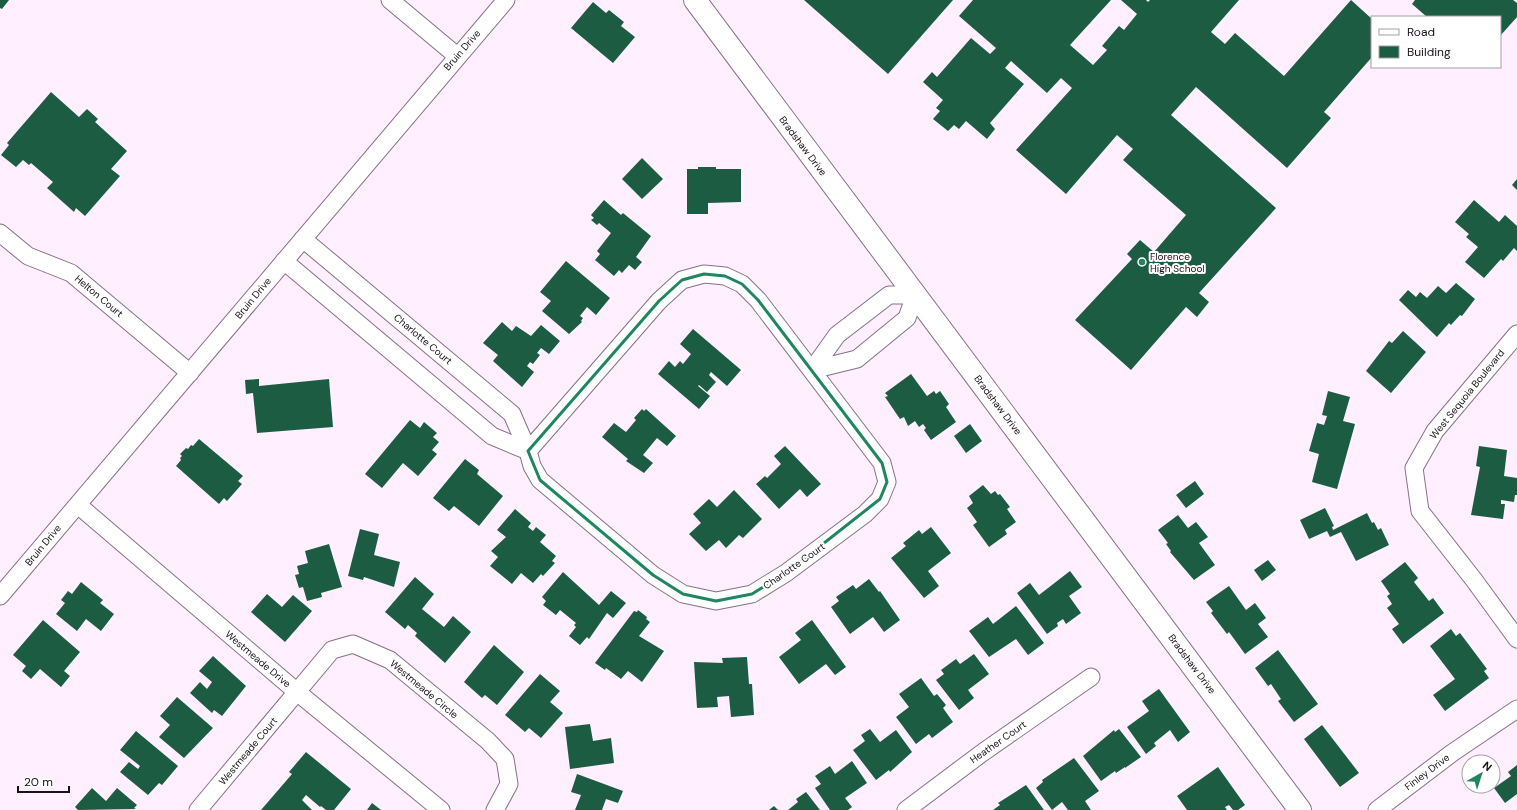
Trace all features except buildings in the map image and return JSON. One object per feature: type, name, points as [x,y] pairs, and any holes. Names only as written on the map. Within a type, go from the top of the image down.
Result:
[{"type":"street","points":[[390,0],[457,56]]},
{"type":"street","name":"Bruin Drive","points":[[0,596],[506,0]]},
{"type":"street","name":"Bradshaw Drive","points":[[695,0],[1300,810]]},
{"type":"street","name":"Helton Court","points":[[0,233],[28,256],[70,273],[190,373]]},
{"type":"street","name":"Charlotte Court","points":[[303,238],[512,414],[528,451],[532,466],[540,480],[653,575],[683,594],[716,601],[752,594],[786,573],[865,514],[880,500],[887,482],[882,464],[758,300],[742,284],[725,276],[704,274],[682,280],[659,301],[528,451]]},
{"type":"street","points":[[284,261],[492,436],[528,451]]},
{"type":"street","points":[[889,295],[914,295],[907,318],[857,359],[812,370],[837,335],[889,295]]},
{"type":"street","name":"West Sequoia Boulevard","points":[[1517,334],[1434,431],[1414,468],[1420,511],[1474,580],[1517,639]]},
{"type":"street","name":"Westmeade Drive","points":[[78,505],[297,692],[441,810]]},
{"type":"street","name":"Westmeade Circle","points":[[297,692],[332,650],[353,644],[390,660],[488,741],[505,759],[508,784],[495,810]]},
{"type":"street","name":"Heather Court","points":[[906,810],[982,753],[1091,677]]},
{"type":"street","name":"Westmeade Court","points":[[198,810],[297,692]]},
{"type":"street","name":"Finley Drive","points":[[1377,810],[1452,753],[1517,709]]},
{"type":"highlighted area","points":[[704,274],[725,276],[742,284],[758,300],[882,463],[887,482],[880,499],[786,573],[752,594],[716,601],[683,594],[653,575],[540,480],[528,451],[659,301],[682,280]]},
{"type":"place","name":"Florence High School","points":[[1142,262]]}]
